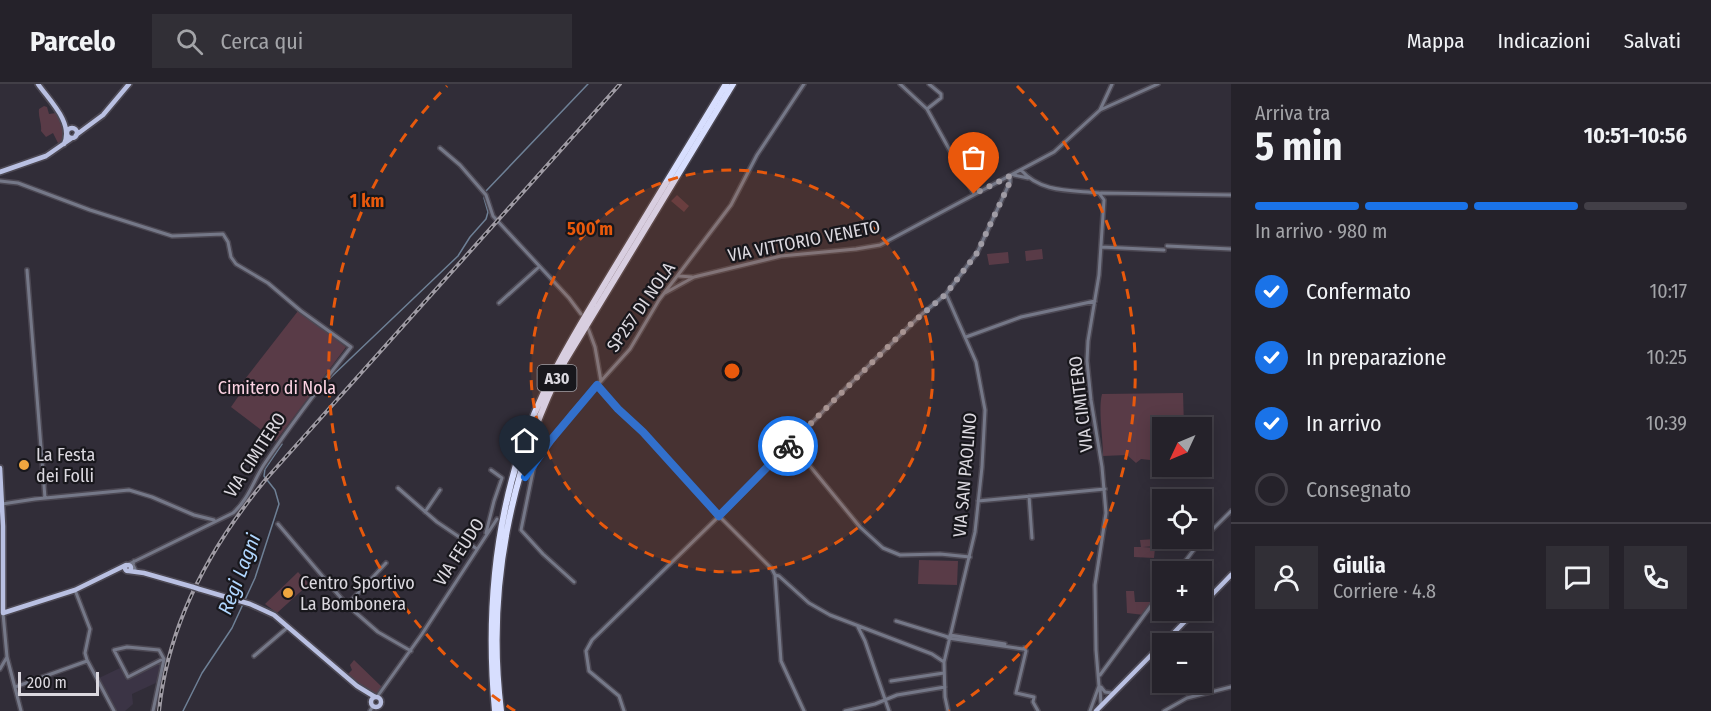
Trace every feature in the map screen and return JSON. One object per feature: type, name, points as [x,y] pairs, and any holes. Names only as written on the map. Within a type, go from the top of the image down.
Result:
[{"type":"highway","name":"A30","points":[[495,711],[492,682],[493,588],[508,494],[527,431],[560,358],[726,84]]},
{"type":"highway","name":"A30","points":[[501,711],[496,646],[499,588],[507,524],[518,478],[533,432],[565,362],[733,84]]},
{"type":"main road","points":[[38,84],[63,119],[77,131],[74,137]]},
{"type":"main road","points":[[0,172],[35,161],[63,146],[103,115],[129,84]]},
{"type":"main road","points":[[63,119],[67,133],[74,137]]},
{"type":"main road","points":[[63,146],[70,129],[86,128]]},
{"type":"main road","points":[[0,468],[3,613],[75,590],[110,573],[129,568],[250,604],[274,615],[357,686],[378,699],[383,711]]},
{"type":"main road","points":[[1212,595],[1231,575]]},
{"type":"main road","points":[[1174,633],[1185,621]]},
{"type":"main road","points":[[1096,711],[1152,655]]},
{"type":"main road","points":[[357,686],[372,707],[383,711]]},
{"type":"main road","points":[[372,707],[378,699]]},
{"type":"main road","points":[[372,707],[380,705],[378,699]]},
{"type":"street","name":"SP257 DI NOLA","points":[[525,477],[550,441],[630,348],[665,292],[734,202],[765,142],[804,84]]},
{"type":"street","points":[[900,84],[927,108],[974,194]]},
{"type":"street","points":[[927,108],[941,98],[941,94],[929,84]]},
{"type":"street","points":[[1100,110],[1112,84]]},
{"type":"street","name":"VIA VITTORIO VENETO","points":[[665,292],[694,277],[781,256],[880,245],[1032,165],[1066,143],[1100,110],[1158,84]]},
{"type":"street","points":[[440,148],[460,165],[484,194],[493,216],[581,314]]},
{"type":"street","points":[[1030,178],[1028,171],[1032,165]]},
{"type":"street","points":[[1021,170],[1030,178]]},
{"type":"street","points":[[624,711],[618,696],[589,671],[586,651],[589,643],[912,323],[946,294],[977,253],[1010,182],[1011,175],[1030,178],[1058,190],[1099,193],[1231,195]]},
{"type":"street","name":"VIA CIMITERO","points":[[0,181],[18,183],[90,210],[172,236],[223,234],[228,242],[231,257],[236,264],[268,283],[301,311],[351,347],[292,423],[262,467],[251,490],[233,513],[135,560],[129,568]]},
{"type":"street","name":"VIA CIMITERO","points":[[1099,193],[1104,200],[1101,247],[1088,341],[1088,361],[1091,400],[1105,489],[1106,513],[1095,585],[1096,650],[1100,675],[1096,704],[1100,706]]},
{"type":"street","points":[[1167,246],[1231,249]]},
{"type":"street","points":[[1101,247],[1164,250]]},
{"type":"street","points":[[500,303],[539,267]]},
{"type":"street","points":[[684,269],[684,274],[688,277]]},
{"type":"street","points":[[27,270],[45,498]]},
{"type":"street","points":[[679,276],[694,277]]},
{"type":"street","name":"VIA SAN PAOLINO","points":[[946,294],[976,362],[985,410],[978,501],[970,557],[948,636],[944,662],[948,711]]},
{"type":"street","points":[[966,337],[1022,317],[1095,302]]},
{"type":"street","points":[[588,328],[595,347],[601,381]]},
{"type":"street","points":[[597,385],[719,516],[769,564],[775,574],[818,609],[858,627],[932,654],[944,662]]},
{"type":"street","points":[[791,443],[860,527],[886,550],[900,555],[940,554],[970,557]]},
{"type":"street","points":[[534,464],[521,530],[574,582]]},
{"type":"street","points":[[486,535],[502,478],[491,470]]},
{"type":"street","points":[[398,488],[426,512],[477,549]]},
{"type":"street","points":[[978,501],[1105,489]]},
{"type":"street","points":[[1,504],[129,490],[214,521]]},
{"type":"street","points":[[426,512],[440,490]]},
{"type":"street","points":[[1029,496],[1032,538]]},
{"type":"street","points":[[1185,561],[1199,543],[1231,511]]},
{"type":"street","name":"VIA FEUDO","points":[[378,699],[497,519]]},
{"type":"street","points":[[278,524],[347,605],[378,632],[411,651]]},
{"type":"street","points":[[129,568],[135,560]]},
{"type":"street","points":[[347,605],[386,563]]},
{"type":"street","points":[[775,574],[781,661],[804,711]]},
{"type":"street","points":[[75,590],[90,629],[85,653],[87,660],[114,711]]},
{"type":"street","points":[[1100,675],[1152,605]]},
{"type":"street","points":[[3,613],[7,657],[21,711]]},
{"type":"street","points":[[896,621],[948,636],[1024,648],[1026,651],[1016,693],[1034,697],[1038,711]]},
{"type":"street","points":[[254,656],[288,627]]},
{"type":"street","points":[[858,627],[889,711]]},
{"type":"street","points":[[153,711],[164,659],[159,651],[127,647],[114,650],[128,677],[160,660]]},
{"type":"street","points":[[0,669],[7,657]]},
{"type":"street","points":[[15,687],[87,660]]},
{"type":"street","points":[[891,681],[944,673]]},
{"type":"street","points":[[1099,686],[1105,692],[1113,693]]},
{"type":"street","name":"VIA CIMITERO","points":[[1099,686],[1100,706]]},
{"type":"street","points":[[845,711],[897,695],[945,687]]},
{"type":"street","points":[[1166,710],[1187,698],[1231,687]]},
{"type":"street","name":"VIA CIMITERO","points":[[1090,711],[1097,695]]},
{"type":"shaded area","points":[[162,662],[158,682],[132,694],[133,704],[125,711],[117,711],[99,678],[122,667],[127,679]]},
{"type":"green space","points":[[47,107],[49,114],[56,113],[64,129],[63,140],[59,145],[53,133],[46,137],[41,131],[39,109]]},
{"type":"green space","points":[[677,195],[689,206],[684,212],[671,201]]},
{"type":"green space","points":[[1042,249],[1043,259],[1026,261],[1025,251]]},
{"type":"green space","points":[[1008,252],[1009,263],[989,265],[987,254]]},
{"type":"green space","name":"Cimitero di Nola","points":[[298,311],[346,347],[276,441],[231,407],[242,391],[238,388]]},
{"type":"green space","points":[[1183,393],[1184,417],[1152,417],[1152,459],[1141,459],[1136,463],[1127,455],[1103,456],[1102,394]]},
{"type":"green space","points":[[1152,539],[1152,546],[1143,547],[1155,549],[1154,558],[1134,557],[1134,547],[1141,547],[1140,540]]},
{"type":"green space","points":[[919,560],[958,561],[957,585],[918,584]]},
{"type":"green space","name":"Centro Sportivo La Bombonera","points":[[298,572],[309,584],[277,613],[265,604]]},
{"type":"green space","points":[[1126,591],[1134,591],[1135,602],[1152,602],[1144,615],[1127,613]]},
{"type":"green space","points":[[354,660],[382,687],[377,693],[374,694],[364,689],[348,674],[352,670],[350,665]]},
{"type":"waterway","points":[[329,379],[458,256],[470,237],[486,219],[488,212],[484,198],[486,191],[588,84]]},
{"type":"waterway","name":"Regi Lagni","points":[[183,711],[202,673],[232,628],[255,578],[279,504],[275,490],[264,476],[265,469],[282,444]]},
{"type":"railway","points":[[159,711],[164,678],[183,616],[211,558],[247,503],[620,84]]},
{"type":"way so far","points":[[788,446],[912,323],[946,294],[977,253],[1011,180],[1010,176],[974,194]]},
{"type":"place","name":"La Festa dei Folli","points":[[24,465]]},
{"type":"place","name":"Centro Sportivo La Bombonera","points":[[288,593]]},
{"type":"route","points":[[525,477],[550,441],[597,385],[719,516],[788,446]]}]
